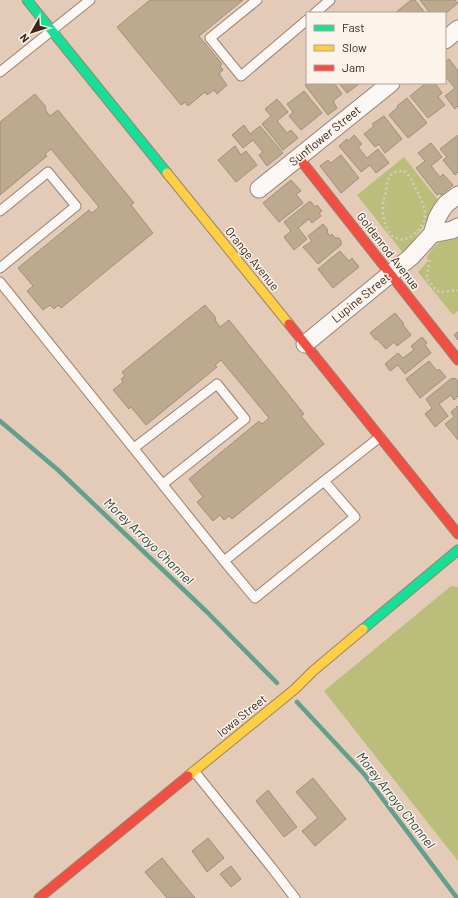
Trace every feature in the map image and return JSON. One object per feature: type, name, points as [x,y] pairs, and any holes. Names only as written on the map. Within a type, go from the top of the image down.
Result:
[{"type":"street","name":"Orange Avenue","points":[[27,0],[458,534]]},
{"type":"street","points":[[446,39],[458,29]]},
{"type":"street","name":"Sunflower Street","points":[[259,189],[390,84]]},
{"type":"street","name":"Goldenrod Avenue","points":[[299,158],[458,360]]},
{"type":"street","name":"Lupine Street","points":[[305,344],[411,257],[432,234],[437,218],[446,204],[458,195]]},
{"type":"street","points":[[432,234],[452,230],[458,227]]},
{"type":"street","name":"Iowa Street","points":[[39,898],[295,689],[313,671],[458,550]]},
{"type":"lane","points":[[0,72],[90,0]]},
{"type":"lane","points":[[257,0],[210,38],[241,76],[306,21]]},
{"type":"lane","points":[[316,12],[330,0]]},
{"type":"lane","points":[[0,211],[48,172],[76,206],[0,268]]},
{"type":"lane","points":[[0,282],[255,598],[355,517],[324,480]]},
{"type":"lane","points":[[134,448],[217,384],[245,419],[163,484]]},
{"type":"lane","points":[[224,561],[380,437]]},
{"type":"lane","points":[[194,771],[295,898]]},
{"type":"path","points":[[91,47],[96,44],[110,24],[140,0]]},
{"type":"path","points":[[404,171],[410,176],[423,204],[426,214],[424,223],[411,237],[403,239],[396,238],[385,226],[383,206],[388,179],[392,174],[404,171]]},
{"type":"path","points":[[186,262],[194,256]]},
{"type":"path","points":[[431,256],[427,279],[437,290],[442,292],[458,290]]},
{"type":"green space","points":[[404,157],[438,200],[428,219],[403,253],[357,195]]},
{"type":"green space","points":[[458,238],[458,311],[453,315],[418,272],[428,261],[427,256],[437,244]]},
{"type":"green space","points":[[451,586],[458,587],[458,861],[324,691]]},
{"type":"building","points":[[150,0],[243,0],[199,36],[222,64],[220,66],[223,70],[219,74],[227,85],[217,94],[214,90],[207,95],[205,92],[188,106],[185,102],[181,105],[117,27]]},
{"type":"building","points":[[411,0],[415,0],[424,12],[396,12]]},
{"type":"building","points":[[420,0],[455,0],[458,3],[446,13],[429,12]]},
{"type":"building","points":[[449,59],[458,71],[458,106],[455,109],[445,96],[455,88],[446,77],[446,61]]},
{"type":"building","points":[[335,84],[342,94],[333,101],[337,108],[328,115],[305,85]]},
{"type":"building","points":[[340,84],[359,84],[347,93]]},
{"type":"building","points":[[425,84],[436,84],[442,93],[438,97],[445,105],[428,118],[410,96]]},
{"type":"building","points":[[304,91],[322,113],[301,130],[289,116],[293,112],[287,104]]},
{"type":"building","points":[[35,94],[46,107],[45,109],[50,116],[58,110],[134,203],[131,205],[153,233],[61,308],[58,305],[54,309],[50,305],[43,310],[27,291],[33,286],[18,268],[89,210],[92,213],[99,207],[51,149],[45,154],[47,156],[0,195],[0,122]]},
{"type":"building","points":[[407,98],[427,123],[408,138],[389,115]]},
{"type":"building","points":[[277,99],[288,112],[277,121],[287,133],[291,130],[298,138],[283,150],[262,124],[271,116],[265,109]]},
{"type":"building","points":[[384,116],[402,139],[385,153],[379,144],[375,147],[364,134],[374,126],[372,124]]},
{"type":"building","points":[[244,125],[250,134],[260,126],[283,153],[267,166],[259,155],[263,152],[253,140],[243,148],[232,135]]},
{"type":"building","points":[[354,135],[362,144],[358,147],[367,158],[378,149],[389,163],[376,173],[370,165],[361,172],[339,146],[347,139],[348,141]]},
{"type":"building","points":[[458,135],[458,172],[455,175],[443,160],[447,157],[440,149]]},
{"type":"building","points":[[431,143],[442,157],[431,166],[440,177],[443,174],[453,185],[441,195],[440,193],[437,195],[416,168],[425,161],[418,153]]},
{"type":"building","points":[[235,146],[241,155],[246,151],[257,165],[236,182],[218,160]]},
{"type":"building","points":[[341,155],[359,178],[341,193],[320,166],[328,160],[331,163]]},
{"type":"building","points":[[291,180],[301,191],[296,194],[303,203],[279,222],[263,203]]},
{"type":"building","points":[[310,201],[315,207],[317,205],[322,211],[319,213],[321,216],[312,223],[309,219],[298,228],[307,239],[294,250],[284,237],[291,231],[284,222]]},
{"type":"building","points":[[323,224],[328,230],[327,232],[330,236],[332,234],[335,238],[339,238],[341,245],[318,264],[303,247],[312,241],[308,236]]},
{"type":"building","points":[[340,251],[349,261],[352,258],[359,267],[333,288],[318,269]]},
{"type":"building","points":[[205,305],[216,318],[215,320],[220,327],[229,320],[304,414],[301,416],[324,444],[232,519],[229,516],[224,520],[220,515],[213,521],[197,502],[203,497],[189,479],[259,421],[262,424],[269,418],[221,360],[215,365],[217,367],[146,425],[131,407],[129,409],[113,390],[123,382],[121,379],[125,376],[122,372]]},
{"type":"building","points":[[395,313],[411,335],[397,346],[394,342],[386,349],[370,333]]},
{"type":"building","points":[[458,332],[458,340],[454,335]]},
{"type":"building","points":[[422,337],[427,343],[425,345],[431,353],[405,374],[398,365],[390,371],[385,364],[398,353],[403,358],[414,350],[411,346]]},
{"type":"building","points":[[429,361],[437,371],[439,369],[446,377],[420,398],[406,379]]},
{"type":"building","points":[[452,378],[455,378],[458,381],[458,396],[454,400],[451,395],[439,404],[448,416],[435,427],[425,414],[432,408],[426,399]]},
{"type":"building","points":[[458,406],[458,440],[445,424],[454,417],[451,412]]},
{"type":"building","points":[[313,778],[346,819],[315,846],[302,831],[318,818],[296,792]]},
{"type":"building","points":[[268,790],[297,827],[284,837],[256,801]]},
{"type":"building","points":[[208,838],[224,858],[207,872],[192,851]]},
{"type":"building","points":[[162,858],[195,898],[167,898],[145,872]]},
{"type":"building","points":[[231,866],[241,879],[231,887],[220,874]]},
{"type":"waterway","name":"Morey Arroyo Channel","points":[[0,421],[58,470],[207,612],[277,683]]},
{"type":"waterway","name":"Morey Arroyo Channel","points":[[297,702],[364,774],[457,898]]},
{"type":"traffic: fast","points":[[27,0],[167,173]]},
{"type":"traffic: fast","points":[[363,629],[458,550]]},
{"type":"traffic: slow","points":[[167,173],[289,324]]},
{"type":"traffic: slow","points":[[188,776],[295,689],[313,671],[363,629]]},
{"type":"traffic: jam","points":[[299,158],[458,360]]},
{"type":"traffic: jam","points":[[289,324],[458,534]]},
{"type":"traffic: jam","points":[[39,898],[188,776]]}]
